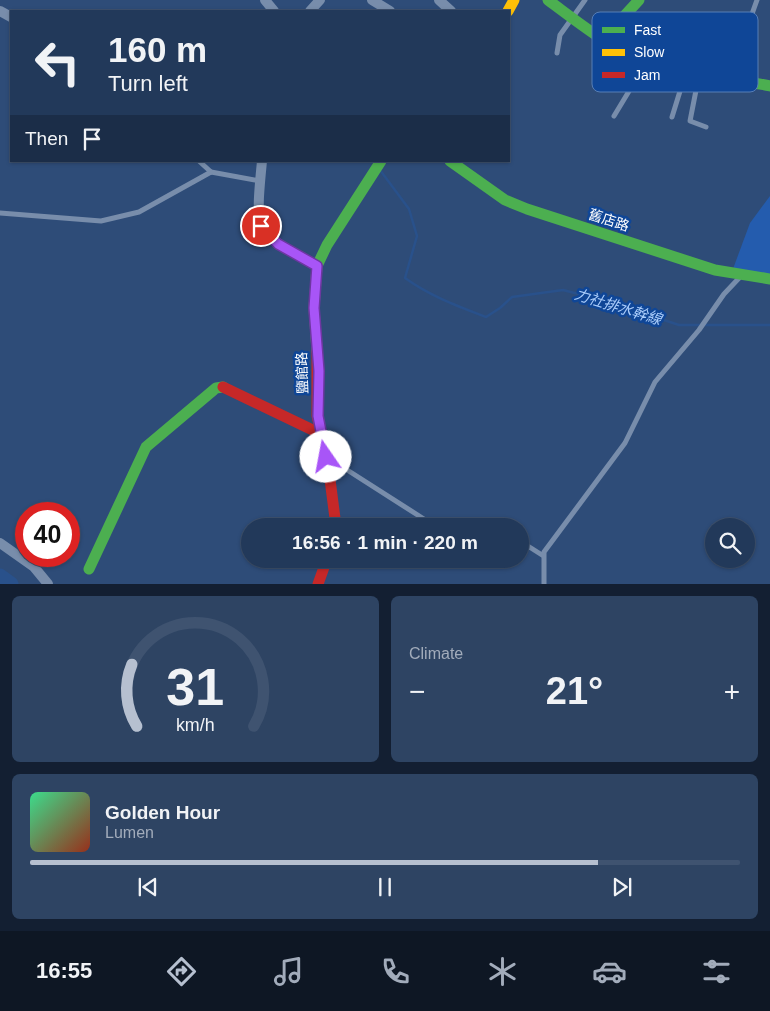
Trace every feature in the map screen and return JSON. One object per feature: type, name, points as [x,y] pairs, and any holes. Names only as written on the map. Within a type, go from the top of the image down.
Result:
[{"type":"street","points":[[265,0],[273,10]]},
{"type":"street","points":[[311,10],[320,0]]},
{"type":"street","points":[[372,0],[388,10]]},
{"type":"street","points":[[439,0],[450,10]]},
{"type":"street","points":[[548,0],[571,18],[592,31]]},
{"type":"street","points":[[628,12],[639,0]]},
{"type":"street","points":[[262,162],[258,215],[261,226],[278,244],[317,266]]},
{"type":"street","name":"鹽館路","points":[[335,518],[318,416],[319,371],[314,308],[317,266],[327,245],[380,162]]},
{"type":"street","name":"舊店路","points":[[451,162],[505,200],[527,209],[715,270],[742,276],[770,279]]},
{"type":"street","points":[[89,569],[146,447],[216,388],[221,386],[321,434]]},
{"type":"street","points":[[0,543],[34,567],[48,584]]},
{"type":"street","points":[[318,584],[324,568]]},
{"type":"lane","points":[[557,54],[560,35],[585,0]]},
{"type":"lane","points":[[753,12],[757,0]]},
{"type":"lane","points":[[614,116],[628,92]]},
{"type":"lane","points":[[672,117],[680,92]]},
{"type":"lane","points":[[696,92],[690,121],[706,127]]},
{"type":"lane","points":[[201,162],[211,172],[260,181]]},
{"type":"lane","points":[[0,213],[101,221],[140,212],[211,172]]},
{"type":"lane","points":[[544,584],[542,555],[625,443],[655,382],[699,330],[724,294],[742,276]]},
{"type":"lane","points":[[326,457],[422,518]]},
{"type":"lane","points":[[529,547],[542,555]]},
{"type":"shaded area","points":[[770,196],[770,284],[730,277],[750,223]]},
{"type":"waterway","name":"力社排水幹線","points":[[380,170],[409,209],[417,236],[405,278],[434,295],[465,309],[486,317],[512,297],[563,290],[606,301],[679,325],[770,325]]},
{"type":"waterway","points":[[0,576],[11,584]]},
{"type":"traffic: fast","points":[[548,0],[592,32]]},
{"type":"traffic: fast","points":[[628,12],[639,0]]},
{"type":"traffic: fast","points":[[758,84],[770,86]]},
{"type":"traffic: fast","points":[[317,351],[314,308],[317,266],[327,245],[380,162]]},
{"type":"traffic: fast","points":[[451,162],[505,200],[527,209],[715,270],[770,279]]},
{"type":"traffic: fast","points":[[89,569],[146,447],[216,388],[223,387]]},
{"type":"traffic: slow","points":[[509,10],[514,0]]},
{"type":"traffic: jam","points":[[317,351],[317,416],[328,464],[335,518]]},
{"type":"traffic: jam","points":[[223,387],[321,434]]},
{"type":"traffic: jam","points":[[318,584],[324,568]]},
{"type":"route","points":[[261,226],[269,237],[278,244],[317,266],[314,308],[316,353],[319,371],[318,416],[326,457]]}]
